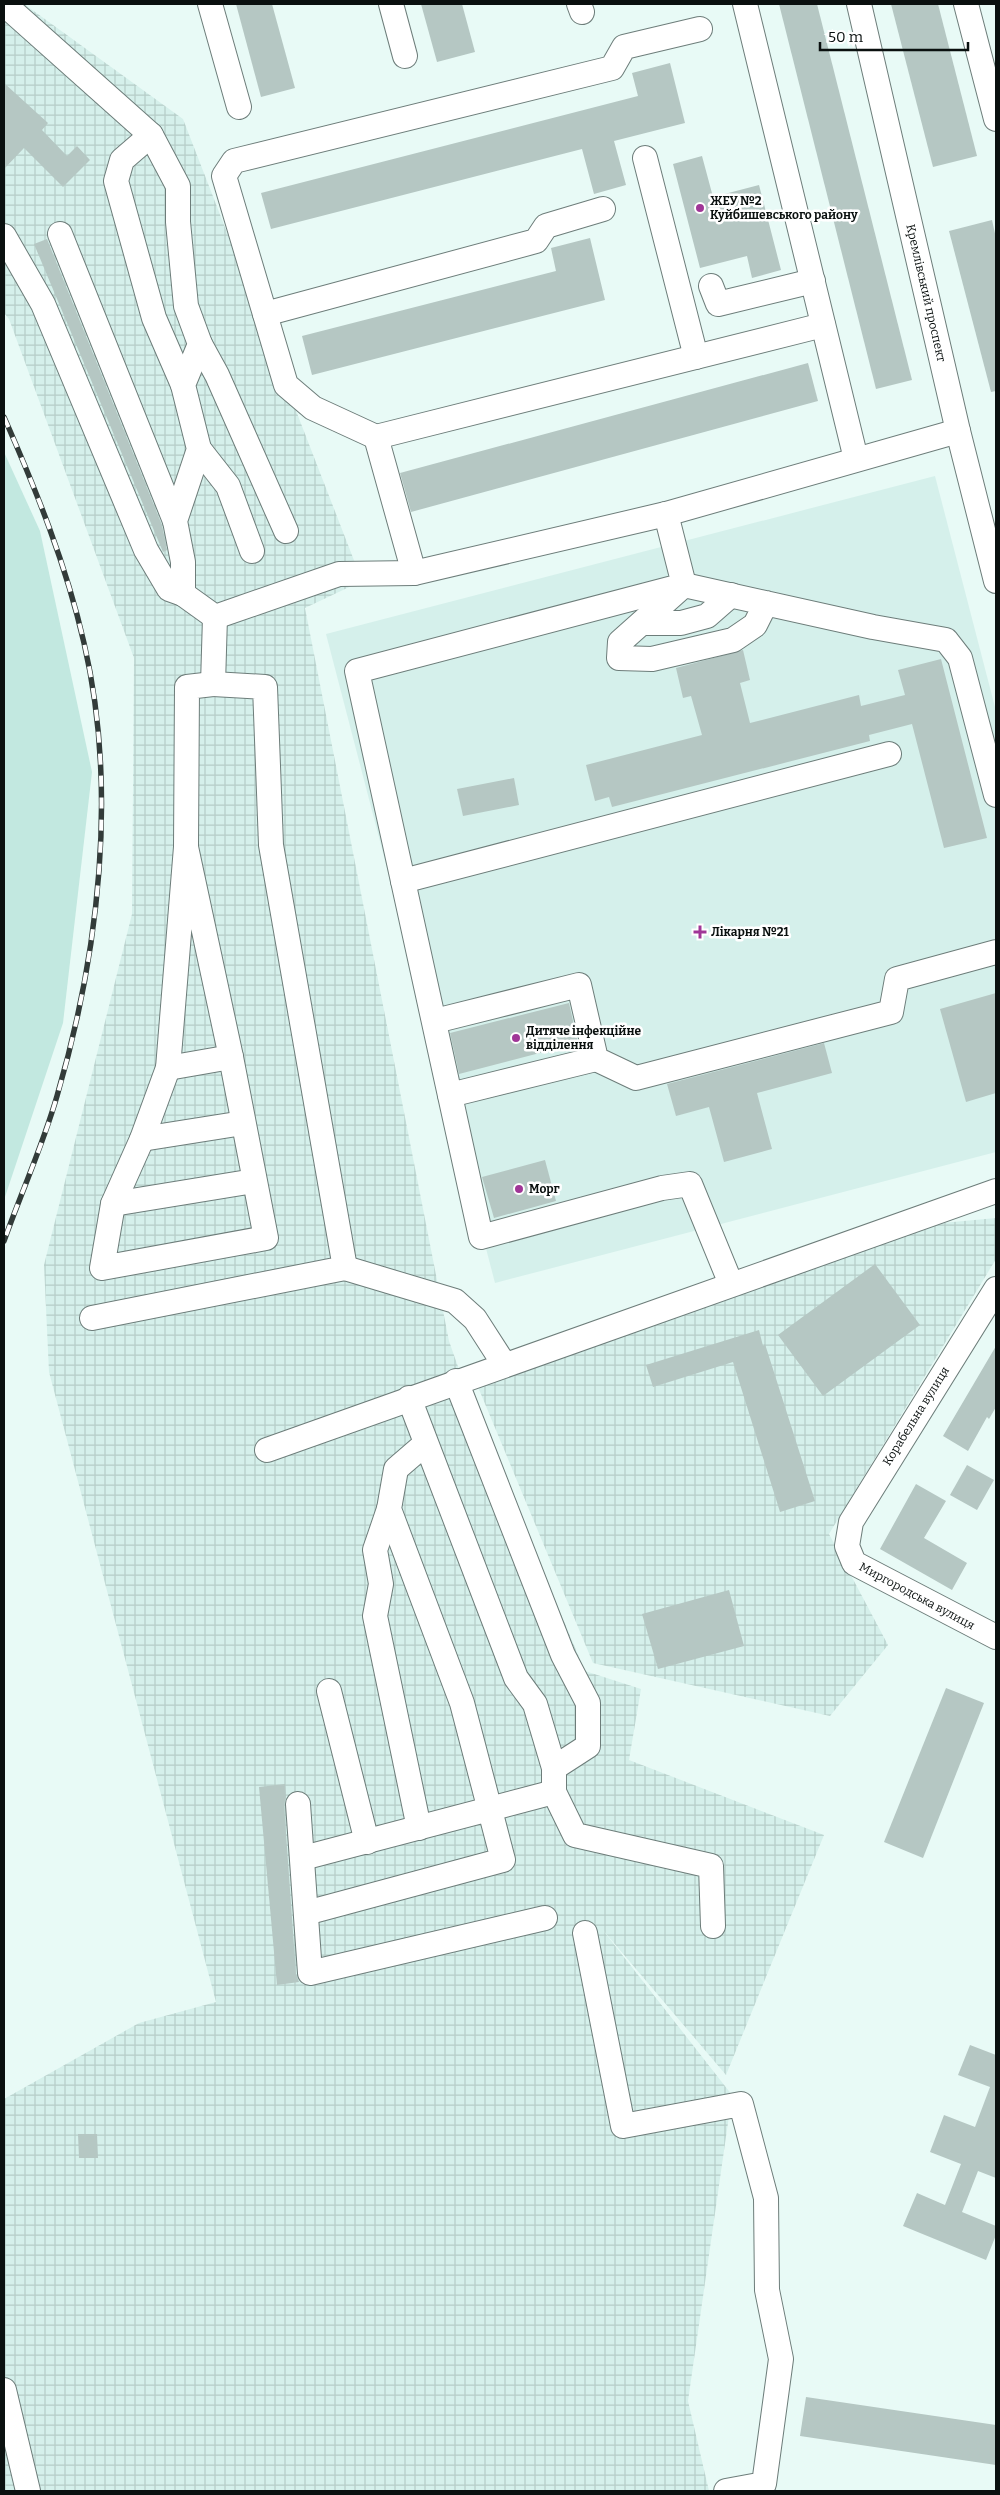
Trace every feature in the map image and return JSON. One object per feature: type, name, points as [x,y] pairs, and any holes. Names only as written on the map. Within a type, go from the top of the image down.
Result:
[{"type":"street","points":[[4,4],[151,135],[178,186],[178,222],[186,306],[200,344],[218,375],[286,531]]},
{"type":"street","points":[[210,4],[239,107]]},
{"type":"street","points":[[391,4],[405,56]]},
{"type":"street","points":[[745,4],[856,459]]},
{"type":"street","name":"Кремлівський проспект","points":[[859,4],[958,431],[996,581]]},
{"type":"street","points":[[966,4],[995,113]]},
{"type":"street","points":[[700,29],[624,47],[612,68],[234,161],[224,176],[286,385],[312,408],[376,437],[823,325]]},
{"type":"street","points":[[151,135],[122,160],[116,181],[154,318],[183,385],[199,449],[228,486],[252,551]]},
{"type":"street","points":[[645,158],[696,357]]},
{"type":"street","points":[[265,314],[536,241],[546,226],[603,209]]},
{"type":"street","points":[[60,234],[175,521],[183,562],[182,594]]},
{"type":"street","points":[[4,236],[43,304],[146,550],[169,589],[182,594],[215,617]]},
{"type":"street","points":[[711,286],[718,304],[812,281]]},
{"type":"street","points":[[183,385],[200,344]]},
{"type":"street","points":[[215,617],[339,574],[414,573],[666,514],[958,431]]},
{"type":"street","points":[[376,437],[414,573]]},
{"type":"street","points":[[175,521],[199,449]]},
{"type":"street","points":[[666,514],[684,585]]},
{"type":"street","points":[[684,585],[620,642],[619,658],[652,659],[733,640],[755,625],[766,603]]},
{"type":"street","points":[[731,1284],[690,1184],[662,1188],[481,1237],[357,671],[684,585],[874,627],[946,640],[960,658],[996,795]]},
{"type":"street","points":[[642,623],[681,623],[707,616],[731,595]]},
{"type":"street","points":[[213,684],[215,617]]},
{"type":"street","points":[[186,847],[232,1058],[266,1238],[102,1268],[113,1204],[142,1139],[168,1068],[186,847],[187,687],[213,684],[265,687],[271,846],[345,1268]]},
{"type":"street","points":[[403,881],[889,754]]},
{"type":"street","points":[[450,1095],[596,1059],[636,1078],[891,1012],[897,978],[996,952]]},
{"type":"street","points":[[435,1021],[579,985],[596,1059]]},
{"type":"street","points":[[168,1068],[232,1058]]},
{"type":"street","points":[[142,1139],[243,1123]]},
{"type":"street","points":[[113,1204],[254,1181]]},
{"type":"street","points":[[267,1450],[456,1381],[996,1191]]},
{"type":"street","points":[[92,1318],[345,1268],[454,1301],[475,1319],[504,1364]]},
{"type":"street","name":"Корабельна вулиця","points":[[847,1546],[850,1522],[996,1289]]},
{"type":"street","points":[[456,1381],[563,1654],[588,1703],[588,1746],[554,1768]]},
{"type":"street","points":[[409,1398],[516,1678],[535,1704],[554,1768],[554,1792],[575,1835],[712,1866],[713,1926]]},
{"type":"street","points":[[419,1828],[375,1616],[381,1584],[375,1550],[389,1509],[396,1469],[425,1444]]},
{"type":"street","points":[[306,1913],[503,1860],[462,1703],[389,1509]]},
{"type":"street","name":"Миргородська вулиця","points":[[847,1546],[854,1563],[996,1637]]},
{"type":"street","points":[[330,1691],[367,1842]]},
{"type":"street","points":[[303,1858],[554,1792]]},
{"type":"street","points":[[298,1804],[310,1973],[545,1918]]},
{"type":"street","points":[[585,1932],[623,2126],[741,2104],[766,2198],[767,2290],[781,2359],[764,2484],[726,2491]]},
{"type":"street","points":[[4,2390],[28,2491]]},
{"type":"shaded area","points":[[4,4],[24,4],[183,119],[362,581],[305,608],[449,1341],[469,1398],[585,1671],[641,1689],[629,1760],[824,1835],[726,2075],[602,1929],[732,2095],[688,2401],[709,2491],[5,2491],[4,2099],[139,2023],[216,2002],[49,1372],[44,1265],[132,914],[134,658],[9,319],[4,313]]},
{"type":"shaded area","name":"Лікарня №21","points":[[935,476],[996,711],[996,1152],[495,1283],[326,634]]},
{"type":"shaded area","points":[[996,1218],[996,1259],[829,1534],[888,1645],[830,1716],[593,1663],[478,1387],[942,1223]]},
{"type":"green space","points":[[4,452],[40,531],[92,772],[63,1023],[4,1200]]},
{"type":"building","points":[[236,4],[272,4],[295,88],[261,97]]},
{"type":"building","points":[[421,4],[462,4],[475,52],[437,62]]},
{"type":"building","points":[[779,4],[817,4],[912,380],[876,389]]},
{"type":"building","points":[[891,4],[938,4],[977,156],[933,167]]},
{"type":"building","points":[[670,63],[685,123],[614,141],[626,185],[594,194],[582,149],[271,229],[261,193],[638,96],[632,73]]},
{"type":"building","points":[[4,83],[48,123],[42,130],[67,156],[77,146],[90,160],[63,187],[24,148],[4,169]]},
{"type":"building","name":"ЖЕУ №2 Куйбишевського району","points":[[702,156],[713,197],[759,185],[781,270],[752,278],[747,256],[700,268],[673,164]]},
{"type":"building","points":[[992,220],[996,238],[996,391],[991,392],[949,231]]},
{"type":"building","points":[[590,238],[605,300],[312,375],[302,336],[556,271],[551,248]]},
{"type":"building","points":[[47,239],[162,525],[167,550],[163,552],[34,244]]},
{"type":"building","points":[[808,363],[818,401],[411,512],[400,473]]},
{"type":"building","points":[[743,650],[750,680],[740,683],[750,723],[859,695],[861,706],[905,695],[898,670],[941,659],[987,838],[944,848],[912,724],[869,735],[870,741],[612,807],[609,797],[595,801],[586,765],[702,735],[691,696],[683,698],[676,668]]},
{"type":"building","points":[[514,778],[519,805],[463,816],[457,789]]},
{"type":"building","points":[[996,993],[996,1093],[966,1102],[940,1009]]},
{"type":"building","name":"Дитяче інфекційне відділення","points":[[569,1003],[578,1043],[459,1074],[450,1033]]},
{"type":"building","points":[[824,1043],[832,1073],[757,1093],[772,1149],[724,1162],[709,1107],[676,1116],[667,1084]]},
{"type":"building","name":"Морг","points":[[545,1160],[556,1201],[494,1218],[482,1177]]},
{"type":"building","points":[[875,1264],[920,1325],[823,1396],[778,1335]]},
{"type":"building","points":[[759,1330],[815,1501],[780,1512],[733,1362],[653,1387],[646,1365]]},
{"type":"building","points":[[996,1346],[996,1407],[989,1419],[987,1417],[968,1451],[943,1436]]},
{"type":"building","points":[[967,1465],[994,1480],[977,1510],[950,1495]]},
{"type":"building","points":[[916,1484],[946,1501],[924,1538],[967,1563],[952,1590],[880,1549]]},
{"type":"building","points":[[729,1590],[744,1646],[658,1669],[642,1614]]},
{"type":"building","points":[[946,1688],[984,1703],[923,1858],[884,1842]]},
{"type":"building","points":[[285,1784],[286,1797],[284,1805],[296,1974],[299,1982],[277,1985],[259,1787]]},
{"type":"building","points":[[970,2045],[996,2055],[996,2178],[978,2171],[962,2212],[996,2226],[996,2235],[986,2260],[903,2226],[917,2193],[945,2205],[961,2164],[930,2152],[944,2115],[975,2127],[990,2087],[958,2075]]},
{"type":"building","points":[[78,2134],[97,2134],[98,2158],[79,2158]]},
{"type":"building","points":[[806,2397],[996,2425],[996,2465],[800,2436]]},
{"type":"railway","points":[[4,417],[49,528],[77,614],[94,699],[100,755],[101,813],[99,871],[93,928],[84,985],[72,1041],[39,1151],[4,1241]]},
{"type":"place","name":"ЖЕУ №2 Куйбишевського району","points":[[700,208]]},
{"type":"place","name":"Лікарня №21","points":[[700,932]]},
{"type":"place","name":"Дитяче інфекційне відділення","points":[[516,1038]]},
{"type":"place","name":"Морг","points":[[519,1189]]}]
